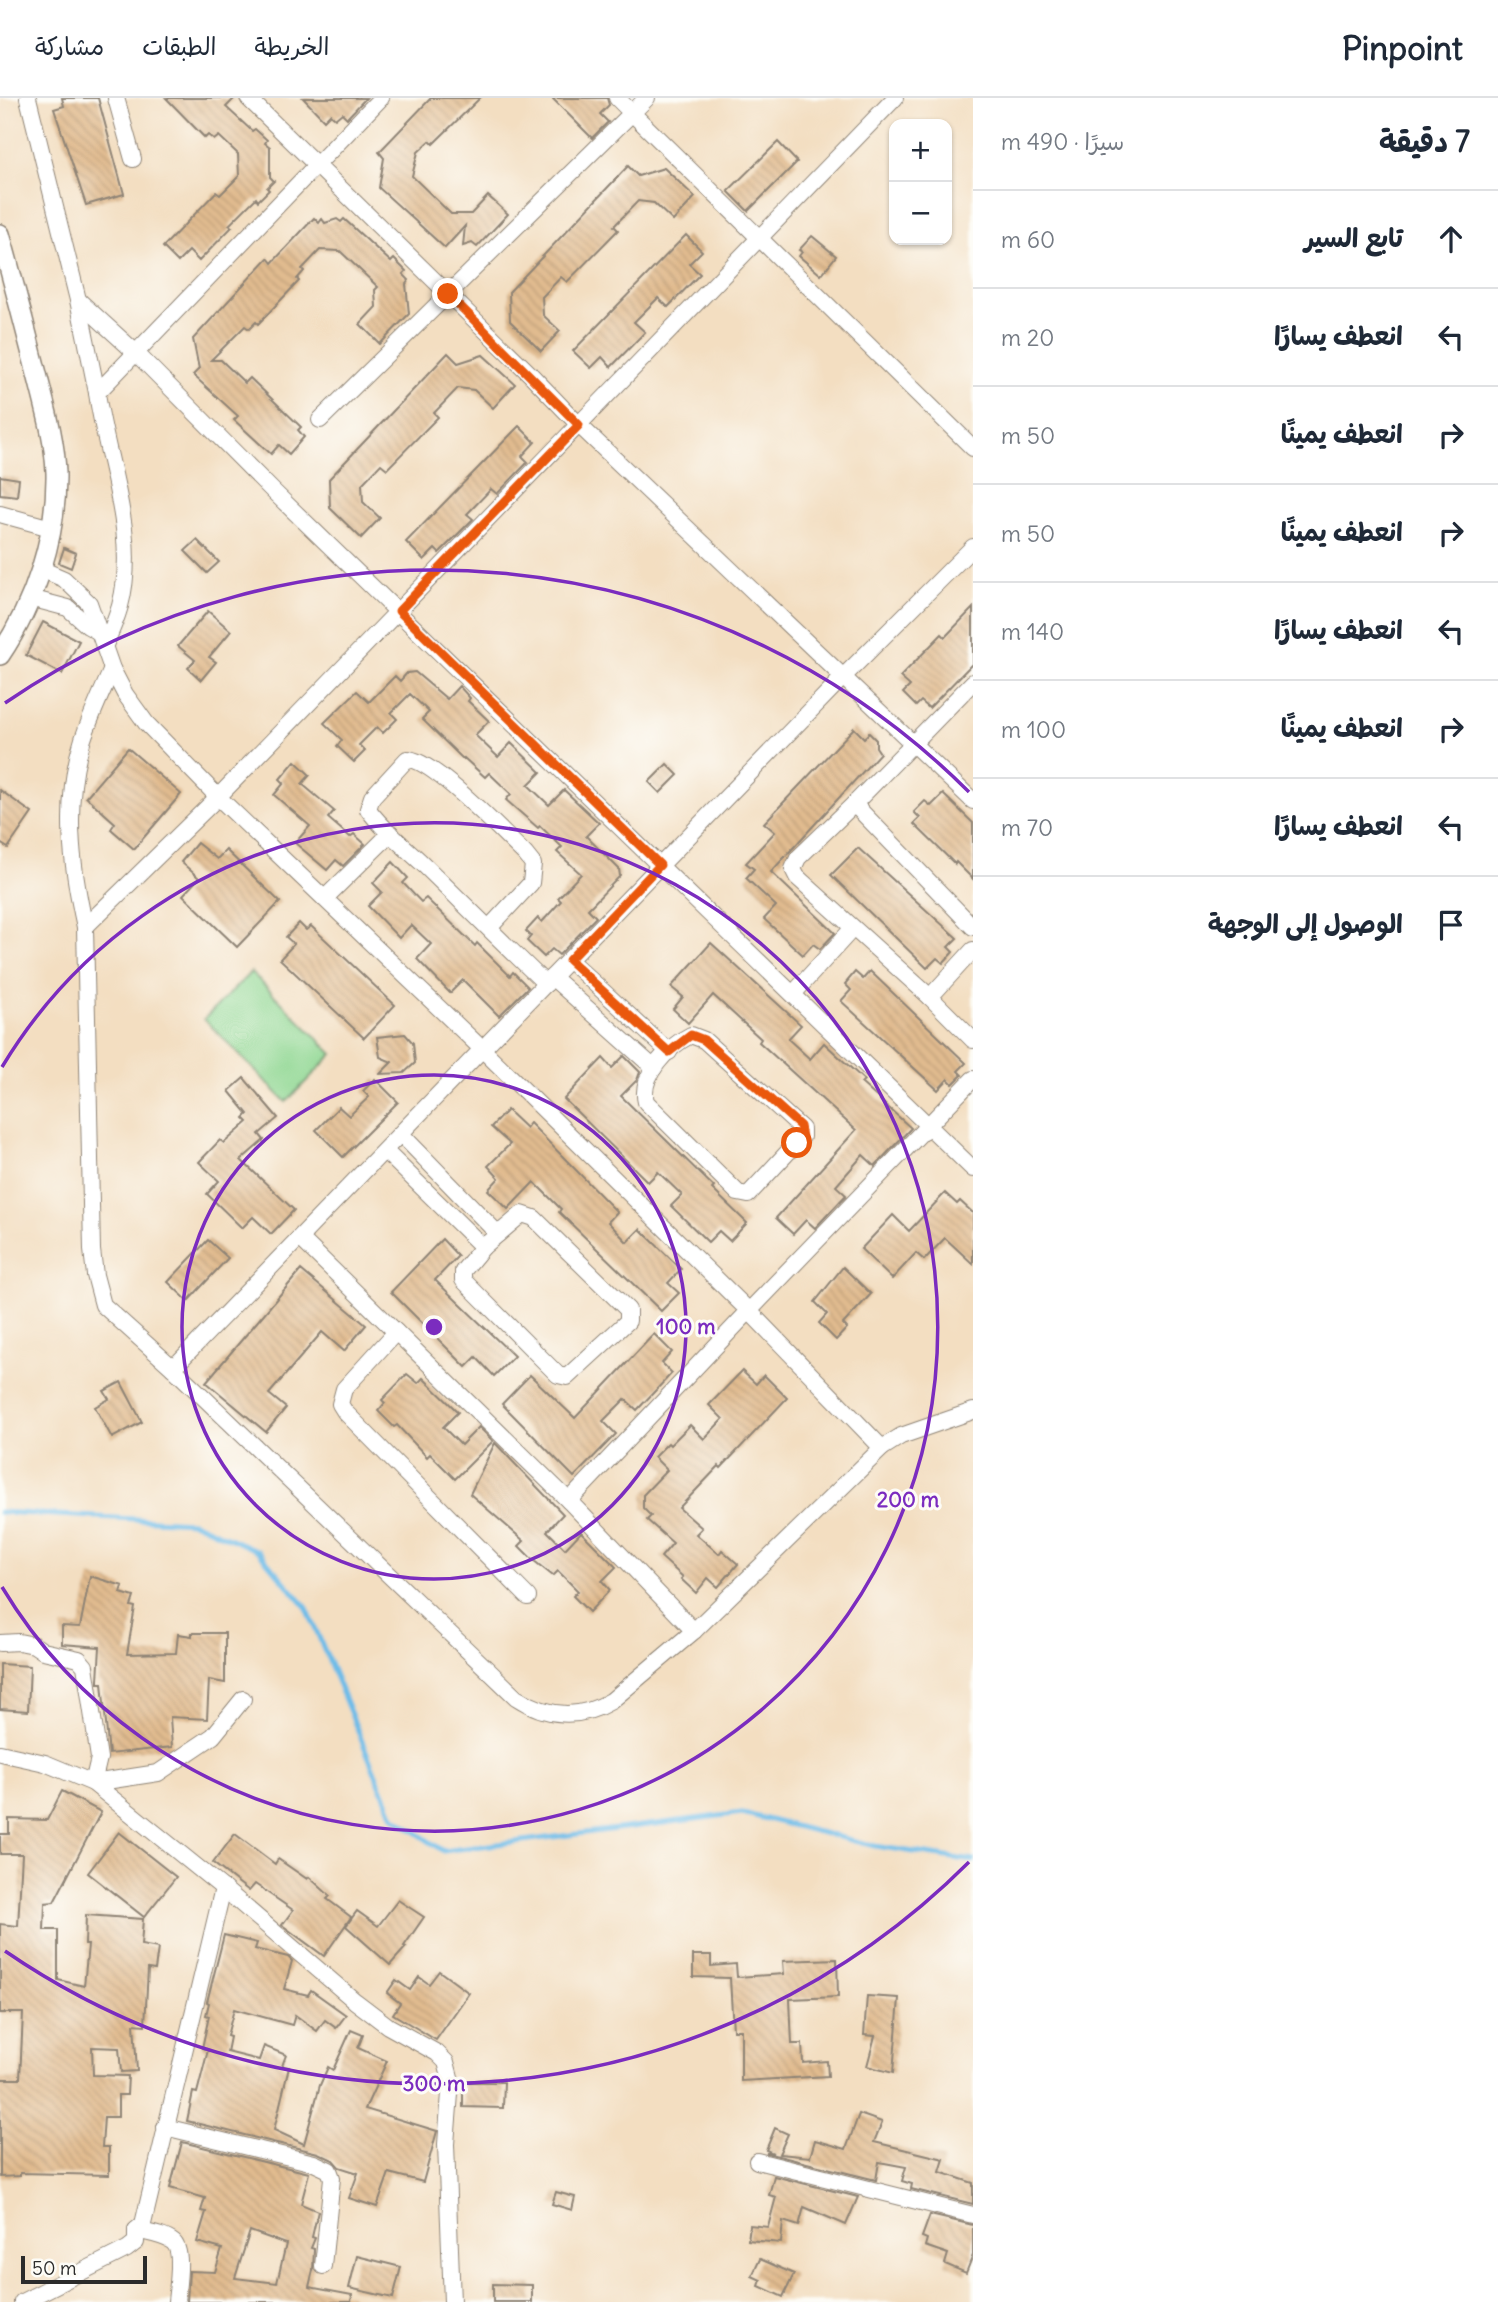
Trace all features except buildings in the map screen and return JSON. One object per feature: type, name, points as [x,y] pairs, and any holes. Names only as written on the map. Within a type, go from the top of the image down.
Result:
[{"type":"street","points":[[28,98],[78,300],[125,540],[124,584],[120,605],[104,647]]},
{"type":"street","points":[[116,98],[133,159]]},
{"type":"street","points":[[248,98],[579,425],[973,800]]},
{"type":"street","points":[[97,393],[381,98]]},
{"type":"street","points":[[617,98],[973,448]]},
{"type":"street","points":[[320,420],[647,98]]},
{"type":"street","points":[[85,927],[218,797],[895,98]]},
{"type":"street","points":[[0,234],[54,447],[56,492],[41,569],[30,598],[0,655]]},
{"type":"street","points":[[78,300],[136,353],[273,491],[973,1169]]},
{"type":"street","points":[[0,514],[51,528]]},
{"type":"street","points":[[173,1368],[844,676],[973,547]]},
{"type":"street","points":[[41,569],[64,579],[82,596],[93,612],[97,631],[112,669],[125,694],[146,723],[218,797],[482,1049],[749,1311],[882,1448]]},
{"type":"street","points":[[30,598],[68,608],[97,631]]},
{"type":"street","points":[[112,669],[82,742],[72,785],[70,818],[71,850],[85,927],[92,1250],[103,1305],[173,1368],[516,1697],[548,1713],[577,1714],[597,1709],[622,1692],[694,1631],[882,1448],[901,1436],[973,1411]]},
{"type":"street","points":[[973,683],[798,858],[793,867],[797,877],[930,997],[973,1040]]},
{"type":"street","points":[[489,928],[531,883],[533,864],[458,790],[431,769],[411,758],[405,761],[369,804],[372,814],[489,928],[654,1068]]},
{"type":"street","points":[[854,804],[973,927]]},
{"type":"street","points":[[325,898],[391,833]]},
{"type":"street","points":[[793,994],[853,928]]},
{"type":"street","points":[[930,997],[973,950]]},
{"type":"street","points":[[569,960],[669,1052]]},
{"type":"street","points":[[687,1037],[699,1037],[802,1129],[802,1137],[751,1194],[746,1196],[738,1193],[649,1106],[645,1089],[654,1068],[669,1052],[687,1037]]},
{"type":"street","points":[[569,1501],[973,1079]]},
{"type":"street","points":[[401,1135],[498,1234]]},
{"type":"street","points":[[385,1151],[483,1247]]},
{"type":"street","points":[[528,1215],[534,1218],[628,1310],[628,1321],[572,1374],[564,1377],[558,1375],[463,1280],[463,1271],[498,1234],[519,1216],[528,1215]]},
{"type":"street","points":[[300,1238],[569,1501],[694,1631]]},
{"type":"street","points":[[396,1332],[344,1389],[341,1404],[345,1412],[528,1597]]},
{"type":"street","points":[[0,1643],[19,1642],[34,1645],[43,1651],[79,1659],[85,1666],[99,1758],[93,1783]]},
{"type":"street","points":[[93,1783],[158,1773],[213,1736],[243,1699]]},
{"type":"street","points":[[0,1753],[45,1763],[93,1783],[223,1888],[355,2001],[388,2026],[437,2053],[446,2062],[451,2081],[446,2144],[452,2302]]},
{"type":"street","points":[[22,2302],[136,2242],[136,2230],[143,2224],[223,1888]]},
{"type":"street","points":[[165,2127],[324,2165],[331,2178],[323,2266]]},
{"type":"street","points":[[757,2161],[973,2215]]},
{"type":"street","points":[[136,2230],[171,2240],[177,2245],[180,2253],[176,2302]]},
{"type":"green space","points":[[251,972],[333,1054],[286,1102],[204,1019]]},
{"type":"waterway","points":[[0,1512],[193,1522],[258,1551],[307,1608],[393,1816],[443,1851],[742,1813],[875,1846],[973,1861]]},
{"type":"route","points":[[448,294],[579,425],[399,611],[660,865],[569,960],[669,1052],[691,1035],[704,1040],[800,1126],[802,1137],[797,1143]]}]
